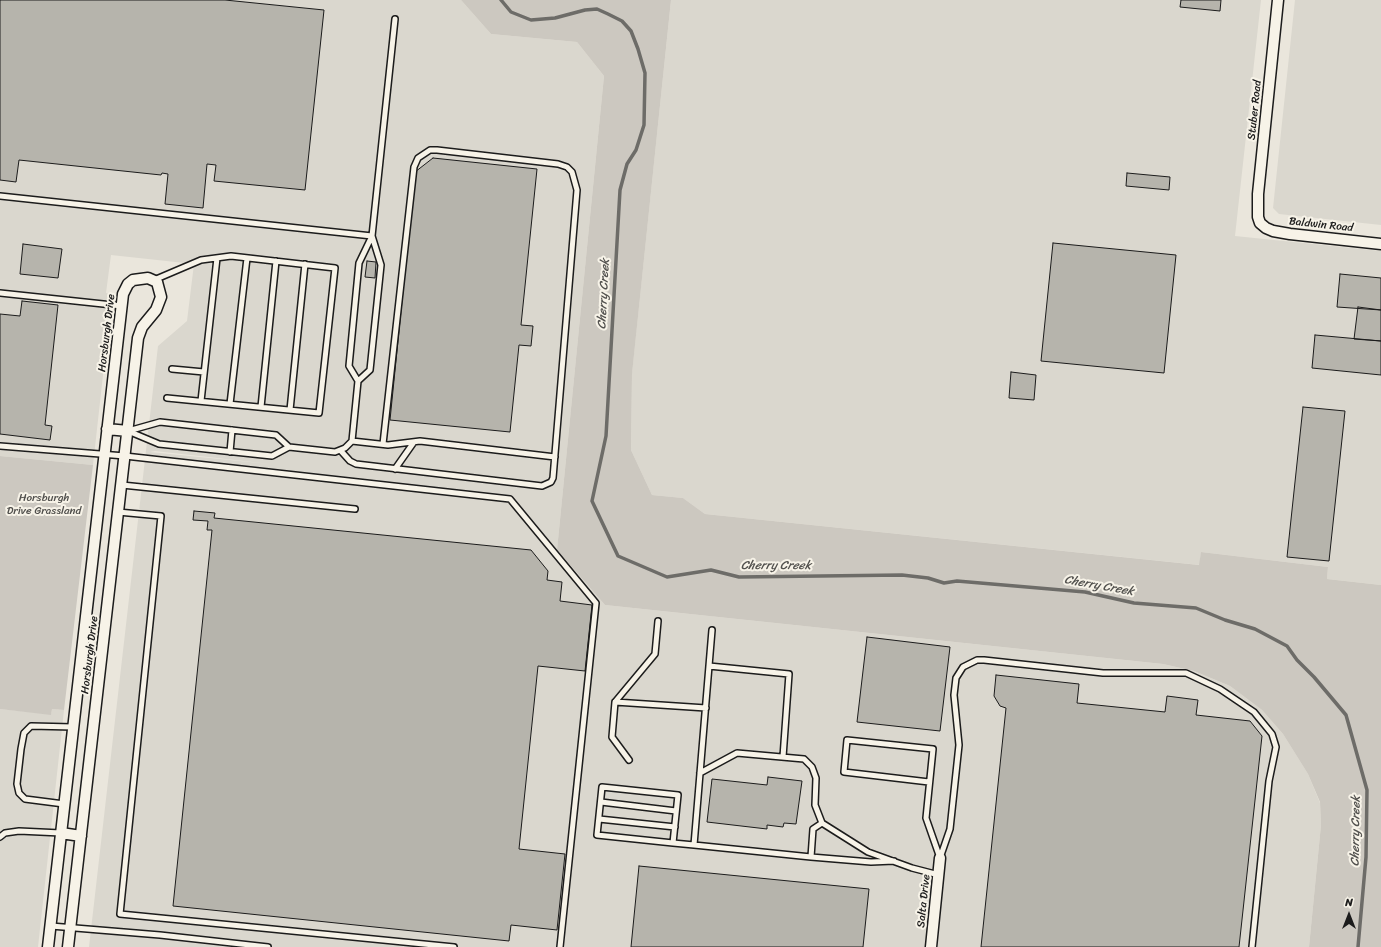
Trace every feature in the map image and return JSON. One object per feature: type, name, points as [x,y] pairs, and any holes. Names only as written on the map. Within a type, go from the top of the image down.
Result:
[{"type":"street","name":"Stuber Road","points":[[1260,223],[1258,217],[1258,194],[1278,0]]},
{"type":"street","name":"Baldwin Road","points":[[1260,223],[1269,230],[1290,234],[1381,244]]},
{"type":"street","name":"Horsburgh Drive","points":[[48,947],[122,306],[125,289],[133,280],[148,278],[154,280],[159,287],[160,297],[156,310],[139,334],[68,947]]},
{"type":"street","points":[[107,429],[128,431]]},
{"type":"street","points":[[61,833],[81,836]]},
{"type":"street","name":"Salta Drive","points":[[931,947],[940,858]]},
{"type":"lane","points":[[128,431],[159,444],[272,456],[289,448],[335,452],[342,451],[352,441],[358,382],[349,366],[359,263],[372,236],[395,19]]},
{"type":"lane","points":[[342,451],[350,461],[356,464],[395,469],[542,486],[547,485],[553,478],[577,190],[572,172],[567,167],[558,164],[437,150],[423,154],[414,167],[383,444]]},
{"type":"lane","points":[[0,196],[372,236]]},
{"type":"lane","points":[[358,382],[370,370],[381,265],[372,236]]},
{"type":"lane","points":[[154,280],[201,260],[231,256],[334,268],[319,413],[167,398]]},
{"type":"lane","points":[[201,401],[217,258]]},
{"type":"lane","points":[[230,404],[246,258]]},
{"type":"lane","points":[[261,407],[276,261]]},
{"type":"lane","points":[[290,410],[305,264]]},
{"type":"lane","points":[[0,293],[122,306]]},
{"type":"lane","points":[[172,369],[204,372]]},
{"type":"lane","points":[[128,431],[160,422],[276,435],[289,448]]},
{"type":"lane","points":[[230,452],[232,430]]},
{"type":"lane","points":[[352,441],[383,444],[414,442],[555,457]]},
{"type":"lane","points":[[395,469],[414,442]]},
{"type":"lane","points":[[0,446],[104,456],[125,456],[510,499],[596,603],[560,947]]},
{"type":"lane","points":[[122,485],[355,509]]},
{"type":"lane","points":[[118,512],[161,516],[120,914],[454,947]]},
{"type":"lane","points":[[629,760],[612,737],[615,702],[655,654],[658,621]]},
{"type":"lane","points":[[694,845],[712,630]]},
{"type":"lane","points":[[940,858],[950,829],[959,745],[954,695],[956,678],[963,667],[977,660],[984,660],[1103,673],[1186,673],[1220,688],[1254,712],[1272,734],[1276,747],[1269,781],[1252,947]]},
{"type":"lane","points":[[709,666],[789,674],[783,757]]},
{"type":"lane","points":[[615,702],[706,708]]},
{"type":"lane","points":[[64,804],[26,798],[19,793],[17,784],[21,749],[24,732],[31,726],[73,727]]},
{"type":"lane","points":[[929,782],[844,772],[847,740],[933,749],[926,818],[940,858]]},
{"type":"lane","points":[[700,774],[737,753],[804,759],[812,767],[816,778],[815,805],[822,823],[868,852],[938,875]]},
{"type":"lane","points":[[673,842],[678,794],[602,787],[597,835],[811,857],[871,862],[894,861]]},
{"type":"lane","points":[[601,802],[676,811]]},
{"type":"lane","points":[[599,819],[675,827]]},
{"type":"lane","points":[[811,857],[813,829],[822,823]]},
{"type":"lane","points":[[0,838],[6,833],[19,831],[61,833]]},
{"type":"lane","points":[[51,926],[160,935],[268,947]]},
{"type":"shaded area","points":[[0,0],[461,0],[491,34],[577,42],[604,76],[557,550],[605,605],[1163,664],[1194,671],[1230,686],[1262,710],[1283,734],[1308,774],[1320,803],[1321,825],[1309,947],[89,947],[158,346],[187,321],[194,264],[111,255],[106,293],[112,294],[93,465],[0,456]],"holes":[[[155,451],[270,464],[150,452]]]},
{"type":"shaded area","points":[[671,0],[1261,0],[1235,236],[1381,251],[1381,585],[1327,579],[1328,567],[1201,552],[1200,565],[705,514],[683,498],[652,495],[631,450],[632,373]]},
{"type":"shaded area","points":[[1295,0],[1381,0],[1381,225],[1279,214],[1273,208]]},
{"type":"shaded area","points":[[0,709],[51,714],[52,709],[64,710],[38,947],[0,947]]},
{"type":"green space","points":[[461,0],[671,0],[632,374],[631,450],[652,495],[683,498],[705,514],[1199,565],[1201,552],[1328,567],[1327,579],[1381,585],[1381,947],[1309,947],[1321,825],[1320,802],[1308,774],[1283,734],[1262,710],[1230,686],[1194,671],[1163,664],[605,605],[557,550],[604,76],[577,42],[491,34]]},
{"type":"green space","name":"Horsburgh Drive Grassland","points":[[0,456],[93,465],[64,710],[52,709],[51,715],[0,709]]},
{"type":"building","points":[[0,0],[225,0],[324,10],[305,190],[214,181],[216,165],[207,164],[203,208],[165,204],[168,174],[162,173],[161,175],[19,160],[16,182],[0,180]]},
{"type":"building","points":[[1181,0],[1221,0],[1220,11],[1180,7]]},
{"type":"building","points":[[433,158],[537,169],[521,325],[533,326],[531,346],[519,345],[510,432],[390,420],[415,172]]},
{"type":"building","points":[[1127,173],[1170,177],[1169,190],[1126,186]]},
{"type":"building","points":[[1053,243],[1176,255],[1164,373],[1041,361]]},
{"type":"building","points":[[23,244],[62,249],[58,278],[20,274]]},
{"type":"building","points":[[367,261],[376,262],[375,278],[365,277]]},
{"type":"building","points":[[1340,274],[1381,278],[1381,310],[1337,307]]},
{"type":"building","points":[[22,301],[58,305],[45,425],[52,426],[50,440],[0,434],[0,314],[20,316]]},
{"type":"building","points":[[1358,307],[1381,310],[1381,341],[1354,339]]},
{"type":"building","points":[[1315,335],[1381,341],[1381,375],[1312,368]]},
{"type":"building","points":[[1011,372],[1036,375],[1034,400],[1009,398]]},
{"type":"building","points":[[1303,407],[1345,411],[1329,561],[1287,557]]},
{"type":"building","points":[[194,511],[215,513],[214,518],[531,550],[548,571],[547,580],[562,582],[560,601],[592,605],[585,671],[538,666],[519,849],[565,854],[557,930],[511,925],[509,941],[173,906],[212,530],[207,530],[208,521],[193,520]]},
{"type":"building","points":[[867,637],[950,647],[940,731],[857,722]]},
{"type":"building","points":[[996,675],[1079,684],[1077,703],[1165,712],[1167,696],[1198,700],[1196,715],[1250,721],[1262,736],[1239,947],[981,947],[1006,708],[1000,706],[994,696]]},
{"type":"building","points":[[768,777],[802,781],[796,824],[784,823],[783,827],[767,825],[767,829],[707,822],[712,779],[767,785]]},
{"type":"building","points":[[639,866],[869,889],[863,947],[631,947]]},
{"type":"waterway","name":"Cherry Creek","points":[[501,0],[511,12],[531,20],[555,18],[585,10],[597,9],[622,21],[631,31],[645,73],[644,125],[636,150],[627,164],[620,190],[606,436],[592,501],[618,556],[667,577],[711,570],[739,577],[902,575],[928,578],[944,583],[957,581],[1085,592],[1134,603],[1196,608],[1225,620],[1255,629],[1287,646],[1297,660],[1314,677],[1346,715],[1367,790],[1366,857],[1358,947]]}]
